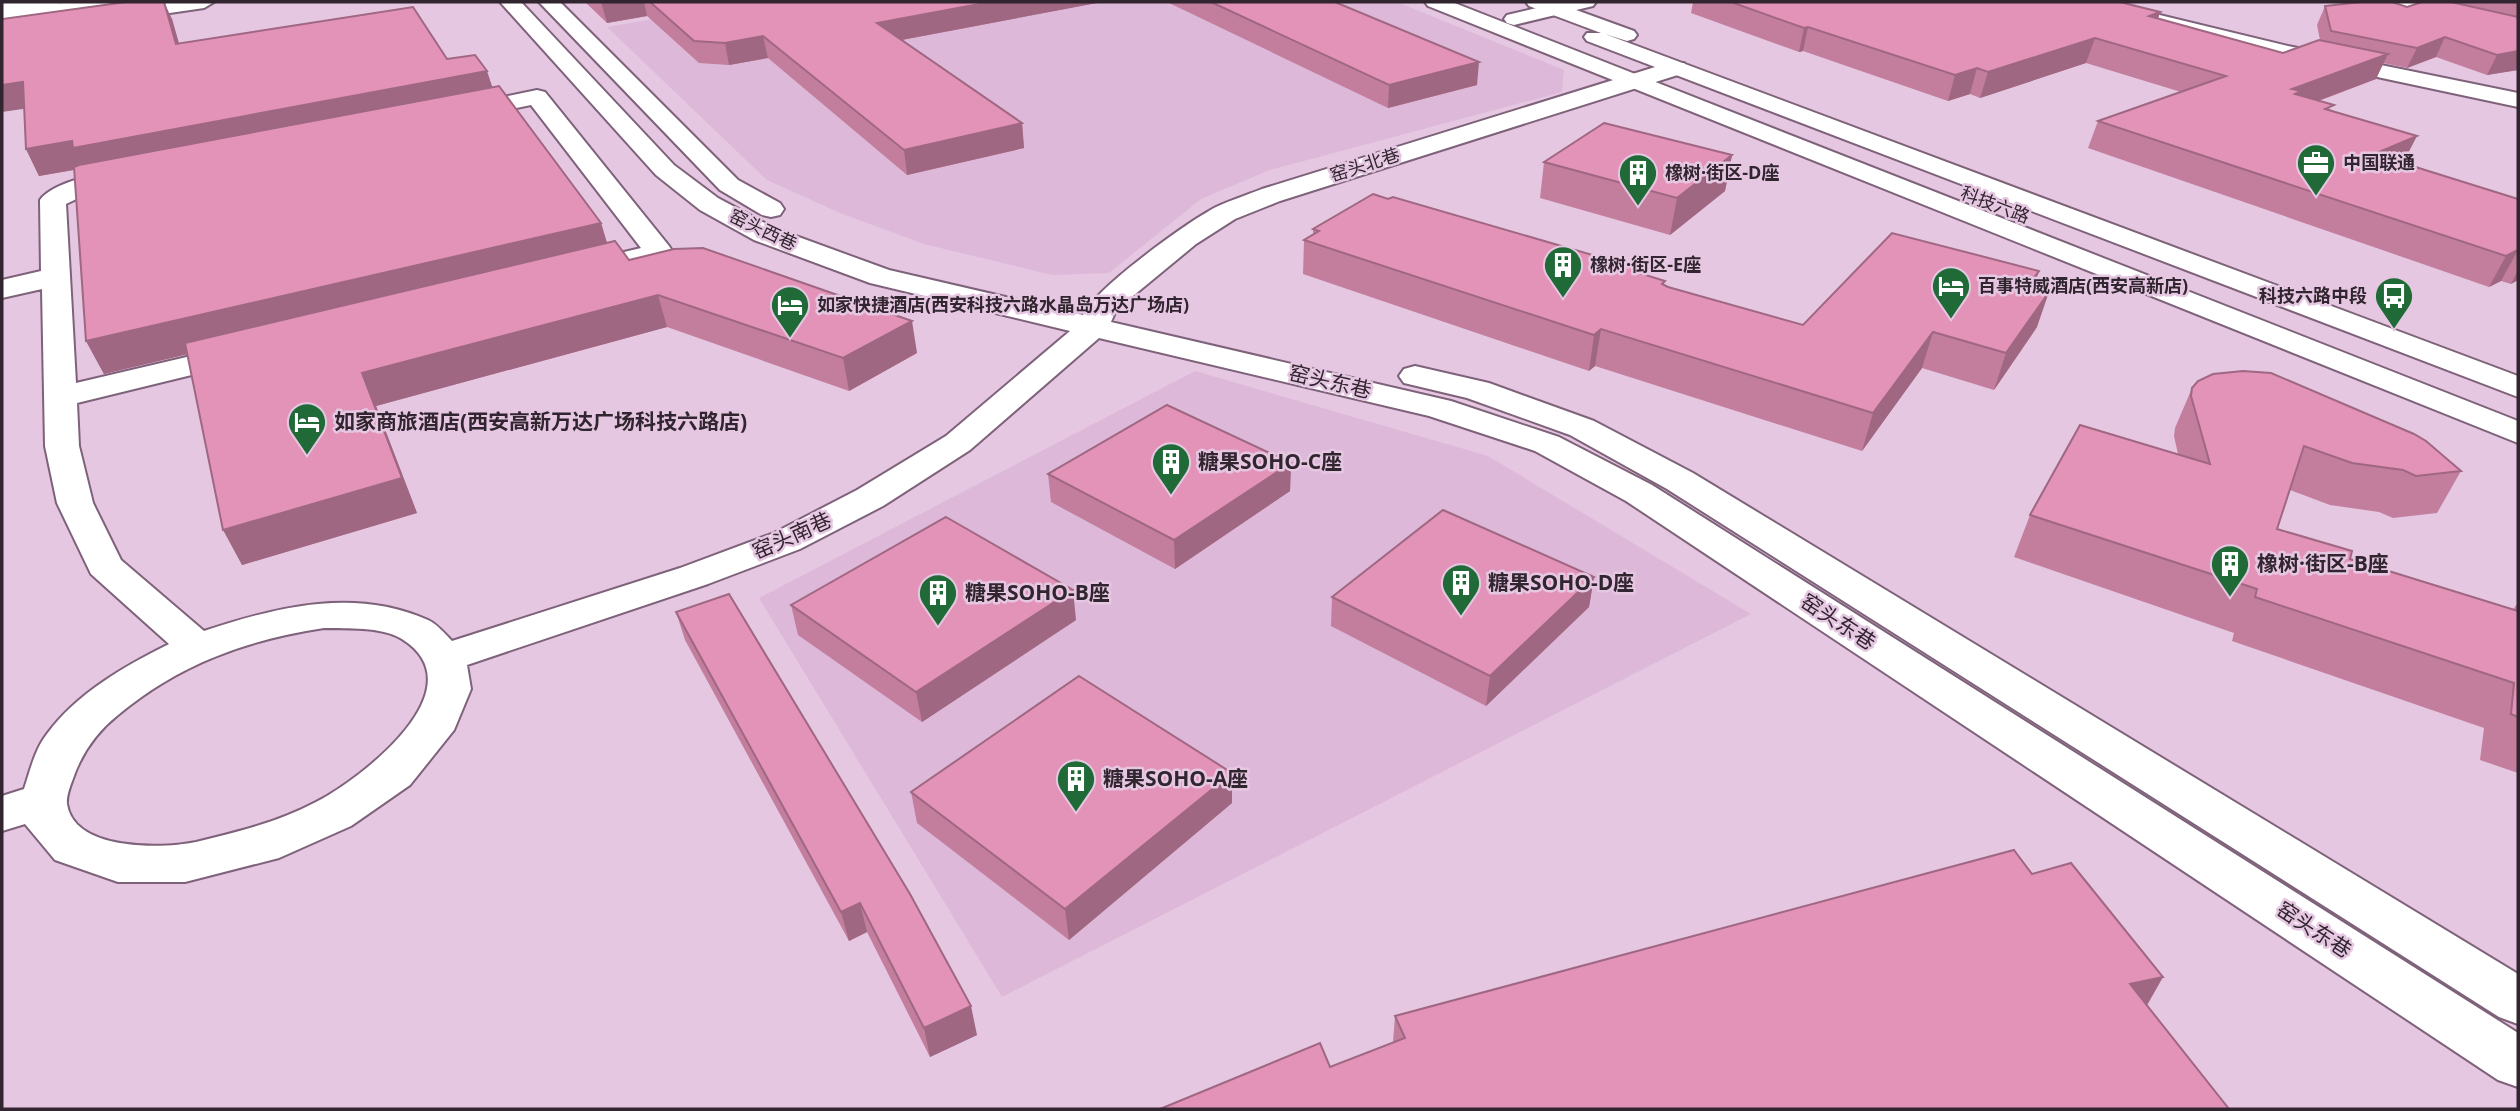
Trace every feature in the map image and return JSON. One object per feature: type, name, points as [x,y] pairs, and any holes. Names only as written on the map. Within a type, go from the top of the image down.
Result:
[{"type":"street","points":[[2,9],[52,2]]},
{"type":"street","points":[[2,17],[110,2]]},
{"type":"street","points":[[2,24],[156,2]]},
{"type":"street","points":[[2,32],[204,2]]},
{"type":"street","name":"窑头西巷","points":[[510,2],[665,170],[709,204],[764,234],[880,277],[1098,317]]},
{"type":"street","name":"窑头西巷","points":[[549,2],[729,185],[779,214],[883,253],[1098,317]]},
{"type":"street","points":[[1435,2],[1655,74],[2518,433]]},
{"type":"street","name":"科技六路","points":[[1471,2],[1528,9],[1655,74],[2518,408]]},
{"type":"street","points":[[1528,9],[1586,2]]},
{"type":"street","points":[[2083,2],[2288,52],[2518,100]]},
{"type":"street","points":[[2398,2],[2518,30]]},
{"type":"street","points":[[1528,9],[2518,364]]},
{"type":"street","name":"窑头北巷","points":[[1098,317],[1186,239],[1226,213],[1271,195],[1655,74]]},
{"type":"street","name":"科技六路","points":[[1655,74],[2518,387]]},
{"type":"street","points":[[441,116],[537,97],[659,252],[553,278]]},
{"type":"street","points":[[153,171],[85,185],[53,200],[62,446],[75,503],[105,566],[197,647]]},
{"type":"street","points":[[2,289],[55,277]]},
{"type":"street","name":"窑头南巷","points":[[444,658],[694,576],[787,541],[870,498],[958,443],[1098,317]]},
{"type":"street","name":"窑头东巷","points":[[1098,317],[1477,390],[1582,428],[1692,488],[2518,1001]]},
{"type":"street","name":"窑头东巷","points":[[1098,317],[1439,408],[1547,444],[1639,493],[2518,1063]]},
{"type":"street","points":[[60,397],[273,345]]},
{"type":"street","points":[[324,615],[374,617],[416,630],[444,658],[449,689],[432,730],[394,773],[334,814],[261,845],[185,863],[118,863],[72,847],[47,820],[22,807],[63,744],[101,705],[150,671],[197,647],[267,624],[324,615]]},
{"type":"shaded area","points":[[754,2],[1397,2],[1564,70],[1562,92],[1270,170],[1201,199],[1109,273],[1052,275],[924,244],[840,213],[767,180],[607,27]]},
{"type":"shaded area","points":[[1195,371],[1488,456],[1751,614],[1002,997],[759,598]]},
{"type":"building","points":[[126,2],[164,2],[176,44],[413,7],[447,59],[475,55],[487,71],[73,148],[72,141],[26,149],[23,82],[2,85],[2,19]]},
{"type":"building","points":[[650,2],[990,2],[877,23],[1022,123],[904,150],[763,36],[725,43],[694,41]]},
{"type":"building","points":[[1211,2],[1335,2],[1479,62],[1389,85]]},
{"type":"building","points":[[1731,2],[2120,2],[2160,12],[2149,16],[2283,53],[2319,40],[2388,54],[2292,89],[2301,91],[2295,94],[2334,105],[2325,109],[2417,136],[2374,154],[2518,199],[2518,250],[2506,256],[2098,121],[2226,76],[2095,38],[1988,72],[1977,68],[1955,75],[1808,27],[1804,28]]},
{"type":"building","points":[[2392,2],[2407,7],[2422,2],[2451,2],[2518,17],[2518,51],[2497,55],[2445,37],[2417,48],[2331,31],[2325,6]]},
{"type":"building","points":[[499,86],[601,223],[86,341],[74,167]]},
{"type":"building","points":[[1604,123],[1732,155],[1677,198],[1544,162]]},
{"type":"building","points":[[1373,194],[1388,199],[1393,197],[1644,270],[1639,273],[1665,281],[1662,284],[1668,287],[1803,325],[1892,233],[2039,271],[2028,286],[2049,292],[2006,353],[1933,332],[1873,413],[1601,329],[1594,335],[1304,240],[1319,231],[1313,229]]},
{"type":"building","points":[[615,241],[629,260],[674,249],[703,248],[912,321],[843,358],[658,295],[362,373],[402,478],[223,530],[185,343]]},
{"type":"building","points":[[2243,371],[2271,373],[2414,434],[2461,471],[2416,476],[2403,470],[2352,463],[2304,446],[2277,529],[2352,551],[2350,559],[2518,611],[2518,717],[2511,714],[2514,683],[2255,597],[2257,589],[2030,515],[2080,425],[2210,464],[2191,396],[2192,388],[2198,381],[2213,374]]},
{"type":"building","name":"糖果SOHO-C座","points":[[1167,405],[1291,463],[1174,540],[1048,474]]},
{"type":"building","name":"糖果SOHO-D座","points":[[1443,510],[1594,577],[1490,676],[1332,597]]},
{"type":"building","name":"糖果SOHO-B座","points":[[946,517],[1073,590],[916,692],[791,605]]},
{"type":"building","points":[[729,594],[910,894],[971,1006],[924,1028],[860,903],[841,912],[676,612]]},
{"type":"building","name":"糖果SOHO-A座","points":[[1079,676],[1232,773],[1065,909],[911,792]]},
{"type":"building","points":[[2014,850],[2032,874],[2071,863],[2163,977],[2130,984],[2229,1109],[1160,1109],[1320,1043],[1330,1067],[1405,1038],[1395,1016]]},
{"type":"place","name":"中国联通","points":[[2316,197]]},
{"type":"place","name":"橡树·街区-D座","points":[[1638,207]]},
{"type":"place","name":"橡树·街区-E座","points":[[1563,299]]},
{"type":"place","name":"百事特威酒店(西安高新店)","points":[[1951,320]]},
{"type":"place","name":"科技六路中段","points":[[2394,330]]},
{"type":"place","name":"如家快捷酒店(西安科技六路水晶岛万达广场店)","points":[[790,339]]},
{"type":"place","name":"如家商旅酒店(西安高新万达广场科技六路店)","points":[[307,456]]},
{"type":"place","name":"糖果SOHO-C座","points":[[1171,496]]},
{"type":"place","name":"橡树·街区-B座","points":[[2230,598]]},
{"type":"place","name":"糖果SOHO-D座","points":[[1461,617]]},
{"type":"place","name":"糖果SOHO-B座","points":[[938,627]]},
{"type":"place","name":"糖果SOHO-A座","points":[[1076,813]]}]
